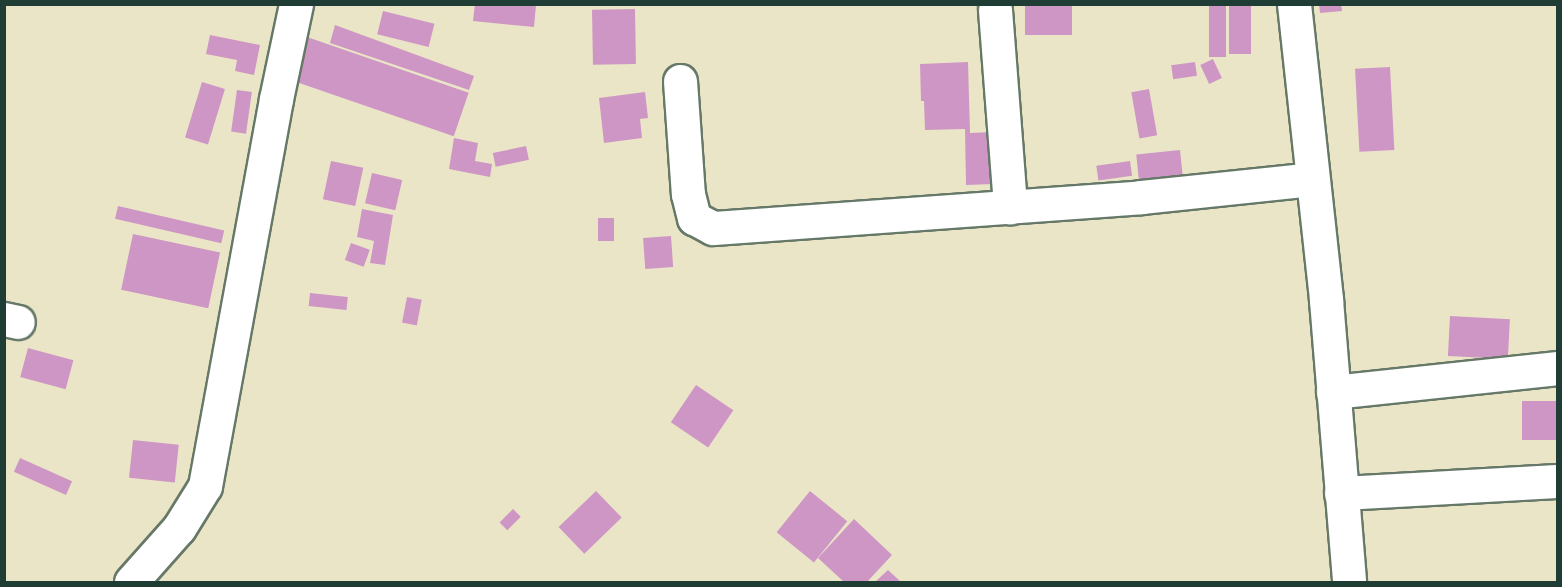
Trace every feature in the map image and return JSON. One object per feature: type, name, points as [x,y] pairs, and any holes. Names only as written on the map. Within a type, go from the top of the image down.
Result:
[{"type":"street","points":[[132,582],[179,528],[205,486],[276,99],[296,4]]},
{"type":"street","points":[[1294,4],[1333,392],[1349,582]]},
{"type":"street","points":[[994,10],[1010,207]]},
{"type":"street","points":[[680,81],[688,194],[694,218],[713,228],[1141,197],[1312,179]]},
{"type":"street","points":[[1333,392],[1557,368]]},
{"type":"street","points":[[1341,493],[1557,481]]},
{"type":"building","points":[[475,4],[536,5],[534,27],[473,21]]},
{"type":"building","points":[[1025,4],[1072,4],[1072,35],[1025,35]]},
{"type":"building","points":[[1209,4],[1226,4],[1226,57],[1209,57]]},
{"type":"building","points":[[1319,4],[1341,4],[1342,11],[1320,13]]},
{"type":"building","points":[[1229,5],[1251,5],[1251,54],[1229,54]]},
{"type":"building","points":[[635,9],[636,64],[593,65],[592,10]]},
{"type":"building","points":[[383,11],[434,24],[429,47],[377,34]]},
{"type":"building","points":[[335,25],[474,76],[469,90],[330,43]]},
{"type":"building","points":[[210,35],[260,45],[254,75],[235,71],[237,60],[206,54]]},
{"type":"building","points":[[307,37],[469,93],[454,136],[292,80]]},
{"type":"building","points":[[1213,59],[1222,78],[1209,84],[1200,65]]},
{"type":"building","points":[[968,62],[970,133],[992,132],[994,184],[966,185],[965,129],[925,130],[920,64]]},
{"type":"building","points":[[1195,62],[1197,76],[1173,79],[1171,65]]},
{"type":"building","points":[[1390,67],[1394,150],[1359,152],[1355,69]]},
{"type":"building","points":[[202,82],[225,89],[208,144],[185,137]]},
{"type":"building","points":[[1149,89],[1157,135],[1139,138],[1131,92]]},
{"type":"building","points":[[237,90],[252,92],[246,134],[231,132]]},
{"type":"building","points":[[645,92],[648,118],[640,119],[642,138],[604,143],[599,98]]},
{"type":"building","points":[[454,138],[478,143],[475,161],[492,164],[490,177],[449,169]]},
{"type":"building","points":[[526,146],[529,160],[496,167],[493,153]]},
{"type":"building","points":[[1180,150],[1183,177],[1139,181],[1136,155]]},
{"type":"building","points":[[331,161],[363,168],[355,206],[323,199]]},
{"type":"building","points":[[1130,161],[1132,176],[1098,181],[1096,166]]},
{"type":"building","points":[[372,173],[402,180],[395,210],[365,203]]},
{"type":"building","points":[[118,206],[224,231],[221,243],[115,219]]},
{"type":"building","points":[[362,209],[393,215],[385,265],[370,263],[374,241],[357,237]]},
{"type":"building","points":[[598,218],[614,218],[614,241],[598,241]]},
{"type":"building","points":[[133,234],[220,253],[208,308],[121,290]]},
{"type":"building","points":[[671,236],[673,267],[645,269],[643,238]]},
{"type":"building","points":[[351,243],[370,250],[364,267],[345,260]]},
{"type":"building","points":[[310,293],[348,297],[346,310],[309,306]]},
{"type":"building","points":[[407,297],[422,300],[417,325],[402,323]]},
{"type":"building","points":[[1450,316],[1510,319],[1508,359],[1448,356]]},
{"type":"building","points":[[28,348],[73,360],[66,389],[20,377]]},
{"type":"building","points":[[696,385],[733,410],[708,447],[671,422]]},
{"type":"building","points":[[1522,401],[1557,401],[1557,440],[1522,440]]},
{"type":"building","points":[[133,440],[179,445],[175,483],[129,478]]},
{"type":"building","points":[[20,458],[72,481],[66,495],[14,472]]},
{"type":"building","points":[[596,491],[622,518],[584,554],[559,527]]},
{"type":"building","points":[[810,491],[847,521],[814,562],[777,532]]},
{"type":"building","points":[[513,509],[521,517],[507,530],[500,522]]},
{"type":"building","points":[[854,519],[892,555],[867,582],[844,582],[818,558]]},
{"type":"building","points":[[888,570],[901,582],[875,582]]}]
